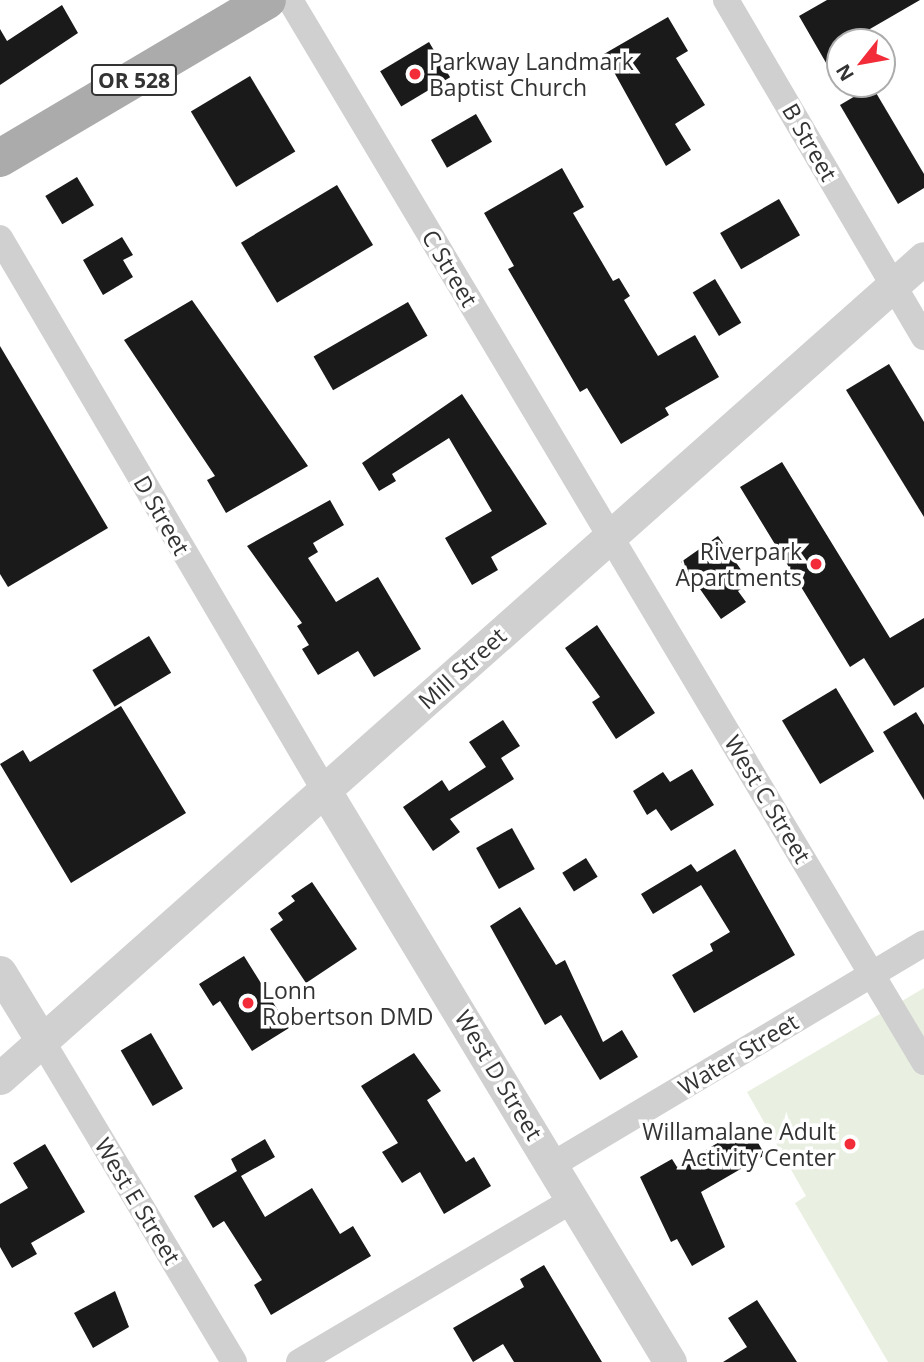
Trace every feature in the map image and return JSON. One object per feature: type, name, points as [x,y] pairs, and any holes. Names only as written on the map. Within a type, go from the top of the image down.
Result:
[{"type":"main road","name":"OR 528","points":[[0,158],[267,0]]},
{"type":"street","name":"C Street","points":[[290,0],[611,537]]},
{"type":"street","name":"B Street","points":[[726,0],[924,337]]},
{"type":"street","name":"D Street","points":[[0,238],[325,791]]},
{"type":"street","name":"Mill Street","points":[[0,1079],[924,258]]},
{"type":"street","name":"West C Street","points":[[611,537],[924,1062]]},
{"type":"street","name":"West D Street","points":[[325,791],[670,1362]]},
{"type":"street","name":"Water Street","points":[[552,1165],[924,943]]},
{"type":"street","points":[[0,972],[41,1041]]},
{"type":"street","name":"West E Street","points":[[41,1041],[234,1362]]},
{"type":"street","points":[[299,1362],[573,1200]]},
{"type":"green space","name":"Willamalane Adult Activity Center","points":[[924,988],[924,1362],[888,1362],[795,1203],[806,1196],[747,1092]]},
{"type":"building","points":[[827,0],[920,0],[872,28],[826,28],[826,63],[799,16]]},
{"type":"building","points":[[62,5],[78,33],[0,85],[0,29],[7,41]]},
{"type":"building","points":[[668,17],[688,51],[676,58],[705,105],[675,124],[691,150],[666,166],[604,54]]},
{"type":"building","name":"Parkway Landmark Baptist Church","points":[[429,42],[450,77],[401,107],[380,71]]},
{"type":"building","points":[[250,76],[295,151],[236,187],[191,112]]},
{"type":"building","points":[[852,98],[879,98],[924,174],[924,188],[898,204],[840,105]]},
{"type":"building","points":[[476,114],[492,142],[447,168],[431,140]]},
{"type":"building","points":[[562,168],[584,207],[573,213],[613,281],[619,278],[630,296],[624,300],[658,356],[695,335],[719,377],[665,408],[669,415],[621,444],[587,388],[580,392],[508,269],[514,266],[484,213]]},
{"type":"building","points":[[77,177],[94,205],[62,224],[45,196]]},
{"type":"building","points":[[337,185],[373,245],[277,303],[241,243]]},
{"type":"building","points":[[779,199],[800,235],[741,269],[720,233]]},
{"type":"building","points":[[122,237],[133,255],[123,260],[133,277],[103,295],[83,260]]},
{"type":"building","points":[[715,279],[741,323],[719,336],[693,292]]},
{"type":"building","points":[[192,300],[308,466],[226,513],[207,480],[215,476],[124,340]]},
{"type":"building","points":[[408,302],[428,336],[333,390],[314,356]]},
{"type":"building","points":[[0,346],[108,528],[8,587],[0,574]]},
{"type":"building","points":[[889,364],[924,422],[924,517],[846,390]]},
{"type":"building","points":[[462,394],[547,524],[491,557],[498,570],[472,585],[445,538],[492,511],[449,438],[392,474],[396,481],[379,491],[362,463]]},
{"type":"building","name":"Riverpark Apartments","points":[[782,462],[890,638],[924,618],[924,687],[894,706],[864,658],[850,667],[740,487]]},
{"type":"building","points":[[330,500],[344,525],[313,543],[318,552],[308,558],[336,602],[378,577],[421,649],[374,677],[358,651],[318,675],[302,649],[309,645],[297,626],[302,623],[247,546]]},
{"type":"building","points":[[718,536],[750,583],[738,591],[746,602],[721,619],[681,562]]},
{"type":"building","points":[[597,625],[655,713],[616,739],[592,702],[600,697],[565,648]]},
{"type":"building","points":[[149,636],[171,673],[115,707],[92,670]]},
{"type":"building","points":[[836,688],[874,751],[820,784],[782,720]]},
{"type":"building","points":[[121,706],[186,813],[71,883],[0,764],[23,750],[30,762]]},
{"type":"building","points":[[916,712],[924,725],[924,800],[883,732]]},
{"type":"building","points":[[503,720],[520,746],[501,758],[514,779],[450,819],[460,832],[433,851],[403,807],[442,780],[449,791],[486,767],[469,742]]},
{"type":"building","points":[[692,769],[714,805],[671,831],[656,809],[647,815],[633,791],[663,772],[670,782]]},
{"type":"building","points":[[512,828],[535,869],[499,889],[476,848]]},
{"type":"building","points":[[735,849],[795,955],[694,1013],[672,975],[713,951],[710,944],[730,932],[701,885],[653,914],[641,894],[691,864],[697,872]]},
{"type":"building","points":[[586,858],[598,877],[574,891],[562,873]]},
{"type":"building","points":[[312,882],[357,949],[306,983],[270,929],[283,920],[278,913],[295,901],[291,896]]},
{"type":"building","points":[[520,907],[556,965],[565,960],[603,1042],[622,1030],[638,1057],[600,1080],[561,1015],[545,1025],[490,926]]},
{"type":"building","name":"Lonn Robertson DMD","points":[[244,956],[289,1028],[252,1051],[220,1001],[213,1006],[199,984]]},
{"type":"building","points":[[151,1033],[183,1088],[153,1106],[121,1050]]},
{"type":"building","points":[[414,1053],[441,1091],[427,1100],[466,1162],[474,1157],[491,1186],[444,1214],[420,1172],[402,1183],[382,1152],[398,1143],[361,1086]]},
{"type":"building","points":[[748,1125],[765,1155],[701,1192],[725,1247],[692,1266],[677,1239],[671,1242],[640,1177],[672,1159],[677,1167]]},
{"type":"building","points":[[265,1139],[275,1157],[241,1176],[265,1217],[312,1188],[340,1234],[353,1226],[371,1256],[271,1315],[254,1285],[262,1280],[224,1221],[213,1228],[194,1196],[237,1171],[231,1159]]},
{"type":"building","points":[[45,1144],[85,1212],[31,1243],[37,1254],[12,1268],[0,1247],[0,1204],[28,1188],[13,1163]]},
{"type":"building","points":[[544,1265],[602,1362],[514,1362],[503,1344],[473,1362],[453,1328],[524,1287],[520,1279]]},
{"type":"building","points":[[115,1291],[129,1327],[93,1348],[74,1313]]},
{"type":"building","points":[[757,1300],[797,1362],[723,1362],[747,1347],[728,1318]]},
{"type":"place","name":"Parkway Landmark Baptist Church","points":[[415,74]]},
{"type":"place","name":"Riverpark Apartments","points":[[816,564]]},
{"type":"place","name":"Lonn Robertson DMD","points":[[248,1003]]},
{"type":"place","name":"Willamalane Adult Activity Center","points":[[850,1144]]}]
